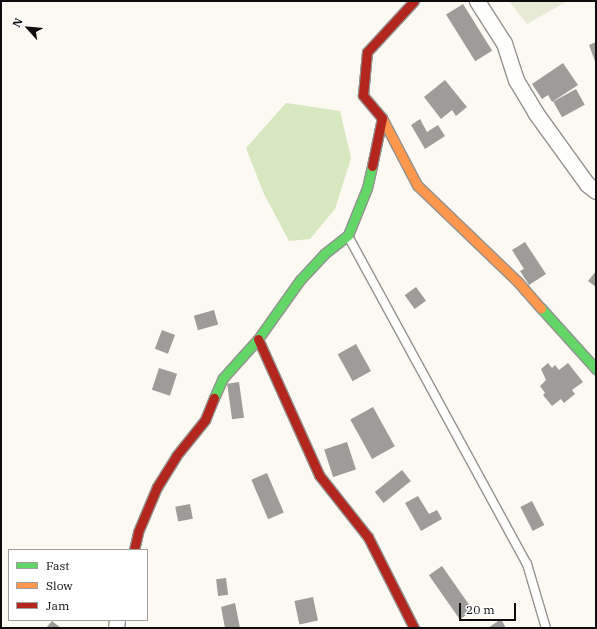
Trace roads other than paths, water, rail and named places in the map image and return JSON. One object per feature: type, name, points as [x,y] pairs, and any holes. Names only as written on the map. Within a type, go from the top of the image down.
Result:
[{"type":"street","points":[[477,1],[504,43],[516,80],[535,112],[587,184],[596,191]]},
{"type":"street","points":[[412,2],[367,52],[362,95],[382,118],[417,185],[518,282],[596,369]]},
{"type":"street","points":[[134,549],[138,532],[157,487],[176,456],[205,420],[223,378],[258,339],[300,280],[324,254],[348,235],[367,188],[382,118]]},
{"type":"street","points":[[258,339],[319,475],[368,537],[414,628]]},
{"type":"lane","points":[[348,235],[527,564],[546,628]]}]
